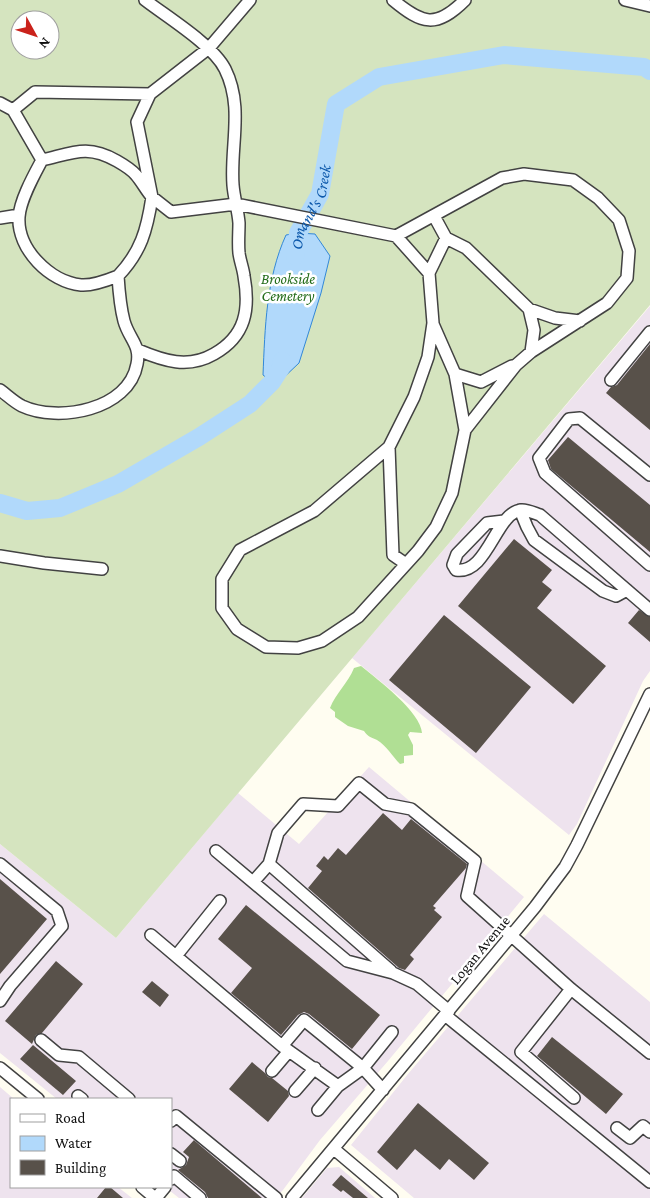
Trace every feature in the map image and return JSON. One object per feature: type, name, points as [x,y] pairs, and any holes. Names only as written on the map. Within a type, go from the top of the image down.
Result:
[{"type":"street","points":[[118,276],[120,308],[131,339],[138,350],[158,359],[173,362],[195,362],[221,350],[232,341],[239,331],[247,307],[244,274],[239,255],[239,222],[233,188],[232,170],[236,131],[233,95],[225,69],[209,48],[145,0]]},
{"type":"street","points":[[250,0],[209,48],[150,94],[137,122],[152,197],[144,236],[139,250],[118,276],[82,285],[55,275],[35,260],[20,226],[19,215],[33,177],[42,160],[89,150],[99,152],[129,169],[152,197],[171,212],[236,204],[396,236],[428,273]]},
{"type":"street","points":[[393,0],[410,14],[422,20],[442,18],[465,0]]},
{"type":"street","points":[[625,0],[650,6]]},
{"type":"street","points":[[13,110],[35,92],[150,94]]},
{"type":"street","points":[[0,103],[13,110],[42,160]]},
{"type":"street","points":[[396,236],[502,178],[524,174],[573,180],[598,198],[619,220],[630,251],[627,278],[607,303],[530,352],[516,365],[465,430]]},
{"type":"street","points":[[0,218],[19,215]]},
{"type":"street","points":[[434,216],[446,238],[466,248],[529,309],[555,318],[580,321]]},
{"type":"street","points":[[433,324],[455,374],[465,430],[452,493],[436,527],[406,564],[358,617],[322,641],[298,648],[266,647],[237,629],[222,608],[222,579],[240,550],[314,511],[389,447],[414,397],[428,357],[433,324],[428,273],[446,238]]},
{"type":"street","points":[[529,309],[534,330],[530,352]]},
{"type":"street","points":[[611,380],[650,332]]},
{"type":"street","points":[[0,390],[21,406],[34,410],[72,412],[88,409],[104,404],[119,396],[131,382],[137,365],[138,350]]},
{"type":"street","points":[[455,374],[481,382],[516,365]]},
{"type":"street","points":[[650,475],[580,418],[569,419],[539,458],[545,473],[650,565]]},
{"type":"street","points":[[389,447],[393,555],[406,564]]},
{"type":"street","points":[[520,510],[534,540],[603,591],[616,596],[627,590]]},
{"type":"street","points":[[504,521],[487,523],[458,554],[453,565],[456,570],[462,570],[471,566],[481,558],[504,521],[514,512],[520,510],[540,515],[650,610]]},
{"type":"street","points":[[0,556],[102,569]]},
{"type":"street","name":"Logan Avenue","points":[[292,1198],[511,936],[565,867],[650,694]]},
{"type":"street","points":[[253,882],[268,864],[278,832],[302,804],[338,806],[358,782],[385,804],[412,809],[475,861],[467,896],[571,989],[650,1053]]},
{"type":"street","points":[[216,851],[348,961],[393,973],[417,984],[447,1013],[650,1182]]},
{"type":"street","points":[[0,864],[58,910],[62,926],[10,986],[0,1001]]},
{"type":"street","points":[[268,864],[393,973]]},
{"type":"street","points":[[176,956],[220,901]]},
{"type":"street","points":[[151,935],[286,1048],[338,1086]]},
{"type":"street","points":[[571,989],[521,1052],[574,1098]]},
{"type":"street","points":[[272,1071],[304,1020],[362,1068],[383,1090]]},
{"type":"street","points":[[318,1110],[338,1086],[362,1068],[392,1032]]},
{"type":"street","points":[[41,1040],[59,1055],[79,1056],[128,1098]]},
{"type":"street","points":[[0,1068],[37,1098]]},
{"type":"street","points":[[295,1091],[315,1068]]},
{"type":"street","points":[[172,1120],[176,1116],[276,1198]]},
{"type":"street","points":[[617,1128],[630,1138],[648,1126]]},
{"type":"street","points":[[334,1149],[392,1198]]},
{"type":"street","points":[[172,1178],[174,1176],[200,1198]]},
{"type":"street","points":[[143,1188],[156,1198],[164,1188]]},
{"type":"shaded area","points":[[650,306],[650,671],[643,681],[577,824],[569,835],[352,658]]},
{"type":"shaded area","points":[[369,767],[524,897],[320,1140],[275,1198],[179,1198],[166,1188],[172,1188],[172,1098],[56,1098],[0,1053],[0,844],[116,938],[238,793],[299,844]]},
{"type":"shaded area","points":[[544,914],[650,1002],[650,1198],[414,1198],[351,1145],[408,1074]]},
{"type":"shaded area","points":[[0,1087],[13,1098],[10,1098],[10,1188],[119,1188],[132,1198],[0,1198]]},
{"type":"shaded area","points":[[339,1167],[375,1198],[302,1198],[327,1168]]},
{"type":"green space","name":"Brookside Cemetery","points":[[0,0],[650,0],[650,305],[116,938],[0,844]]},
{"type":"green space","points":[[361,666],[407,706],[420,725],[422,733],[410,732],[408,735],[413,745],[413,755],[404,756],[404,763],[400,764],[383,745],[368,736],[364,731],[348,726],[335,717],[335,712],[330,708],[354,668]]},
{"type":"water","points":[[298,233],[315,234],[330,256],[321,293],[299,363],[280,381],[272,382],[263,375],[270,286],[279,252],[286,235]]},
{"type":"building","points":[[650,344],[650,430],[606,393],[611,387],[617,385]]},
{"type":"building","points":[[568,437],[650,505],[650,552],[551,469],[548,460]]},
{"type":"building","points":[[514,539],[552,570],[542,582],[552,590],[537,608],[606,666],[573,704],[458,606]]},
{"type":"building","points":[[639,610],[650,617],[650,642],[628,623]]},
{"type":"building","points":[[444,615],[531,687],[476,753],[389,680]]},
{"type":"building","points":[[383,813],[402,830],[411,819],[467,864],[466,868],[433,906],[436,908],[434,910],[442,917],[410,955],[414,959],[405,970],[399,968],[308,888],[322,871],[316,866],[324,856],[328,860],[338,848],[346,855]]},
{"type":"building","points":[[0,879],[47,919],[0,974]]},
{"type":"building","points":[[246,905],[380,1015],[352,1049],[304,1012],[298,1015],[281,1035],[231,993],[252,968],[218,939]]},
{"type":"building","points":[[56,961],[83,984],[42,1033],[36,1035],[32,1044],[5,1021]]},
{"type":"building","points":[[152,981],[169,995],[160,1007],[142,992]]},
{"type":"building","points":[[552,1037],[623,1094],[606,1114],[537,1056]]},
{"type":"building","points":[[33,1045],[76,1081],[63,1095],[20,1059]]},
{"type":"building","points":[[252,1062],[268,1077],[288,1091],[289,1096],[268,1122],[229,1089]]},
{"type":"building","points":[[418,1103],[489,1163],[474,1180],[449,1159],[440,1170],[415,1149],[397,1170],[377,1152]]},
{"type":"building","points":[[194,1140],[262,1198],[208,1198],[205,1192],[178,1170],[186,1165],[189,1157],[183,1152]]},
{"type":"building","points":[[341,1175],[368,1198],[353,1198],[343,1190],[341,1192],[332,1185]]},
{"type":"building","points":[[105,1188],[111,1188],[123,1198],[97,1198]]},
{"type":"waterway","name":"Omand's Creek","points":[[295,256],[298,233],[320,194],[336,104],[379,77],[504,55],[644,67],[650,71]]},
{"type":"waterway","name":"Omand's Creek","points":[[0,503],[27,511],[60,508],[118,484],[199,437],[250,404],[272,382],[281,368],[282,361]]}]
